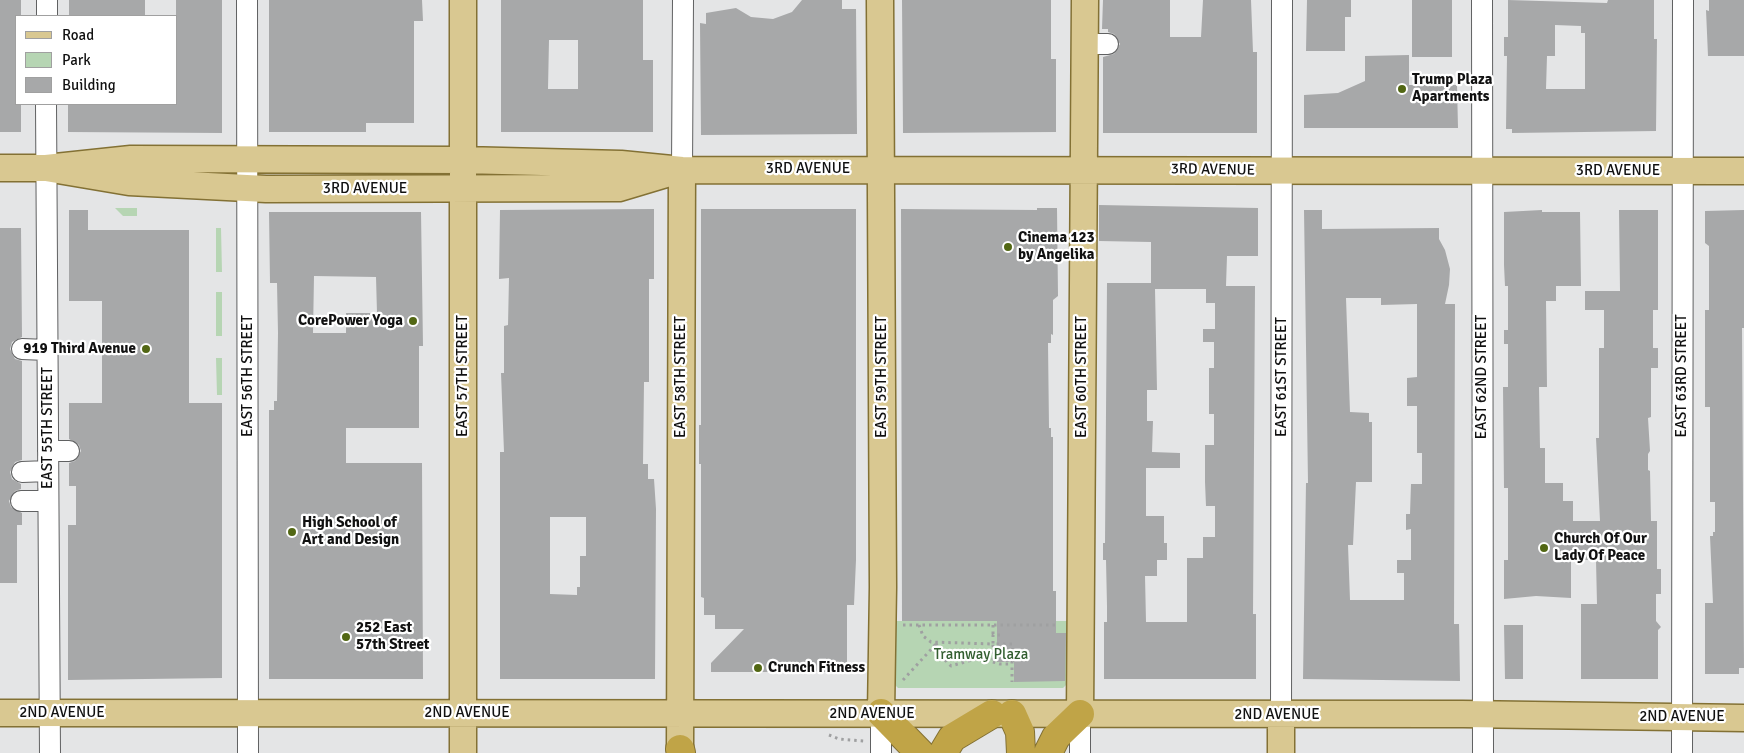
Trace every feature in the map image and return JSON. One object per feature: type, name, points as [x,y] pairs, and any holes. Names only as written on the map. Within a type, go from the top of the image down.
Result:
[{"type":"highway","points":[[881,713],[920,753]]},
{"type":"highway","points":[[943,753],[952,738],[1002,714],[1020,732],[1021,753]]},
{"type":"highway","points":[[1048,753],[1056,737],[1080,714]]},
{"type":"main road","name":"EAST 57TH STREET","points":[[463,0],[463,753]]},
{"type":"main road","name":"EAST 59TH STREET","points":[[880,0],[883,587],[881,713]]},
{"type":"main road","name":"EAST 60TH STREET","points":[[1080,714],[1084,169],[1096,44],[1085,0]]},
{"type":"main road","name":"3RD AVENUE","points":[[0,168],[46,168],[131,159],[514,160],[682,170],[1084,169],[1282,172],[1744,172]]},
{"type":"main road","points":[[514,160],[566,189]]},
{"type":"main road","name":"3RD AVENUE","points":[[46,168],[129,182],[248,188],[463,189],[620,188],[682,170]]},
{"type":"main road","name":"EAST 58TH STREET","points":[[680,752],[682,170]]},
{"type":"main road","name":"2ND AVENUE","points":[[0,713],[680,715],[881,713],[1483,714],[1744,718]]},
{"type":"main road","name":"EAST 61ST STREET","points":[[1281,715],[1281,753]]},
{"type":"street","points":[[47,0],[47,15]]},
{"type":"street","name":"EAST 56TH STREET","points":[[247,0],[248,753]]},
{"type":"street","name":"EAST 58TH STREET","points":[[682,170],[683,0]]},
{"type":"street","name":"EAST 61ST STREET","points":[[1281,715],[1282,0]]},
{"type":"street","name":"EAST 62ND STREET","points":[[1482,0],[1483,753]]},
{"type":"street","name":"EAST 63RD STREET","points":[[1682,753],[1683,0]]},
{"type":"street","name":"EAST 55TH STREET","points":[[46,105],[50,753]]},
{"type":"street","points":[[22,349],[47,350]]},
{"type":"street","points":[[48,451],[69,451]]},
{"type":"street","points":[[22,472],[48,471]]},
{"type":"street","points":[[22,500],[48,501]]},
{"type":"street","name":"EAST 59TH STREET","points":[[881,713],[881,753]]},
{"type":"street","name":"EAST 60TH STREET","points":[[1080,714],[1080,753]]},
{"type":"path","points":[[898,625],[1062,625]]},
{"type":"path","points":[[919,625],[926,639],[936,643],[1012,644],[1012,682]]},
{"type":"path","points":[[993,625],[993,662]]},
{"type":"path","points":[[993,635],[1000,635]]},
{"type":"path","points":[[936,643],[942,657],[951,666],[979,658],[1012,664]]},
{"type":"path","points":[[903,680],[936,643]]},
{"type":"path","points":[[1006,654],[1012,654]]},
{"type":"green space","points":[[115,208],[137,208],[137,216],[123,216]]},
{"type":"green space","points":[[216,228],[221,228],[222,272],[216,272]]},
{"type":"green space","points":[[216,292],[222,292],[222,336],[216,336]]},
{"type":"green space","points":[[216,358],[222,358],[222,395],[217,395]]},
{"type":"green space","name":"Tramway Plaza","points":[[893,621],[1068,621],[1068,683],[1063,688],[898,688],[894,684]]},
{"type":"building","points":[[0,0],[21,0],[21,15],[15,15],[15,105],[21,105],[21,132],[0,132]]},
{"type":"building","points":[[69,0],[145,0],[145,15],[69,15]]},
{"type":"building","points":[[176,0],[222,0],[222,133],[68,132],[68,105],[178,105],[178,15],[176,15]]},
{"type":"building","points":[[269,0],[422,0],[423,21],[414,21],[414,123],[366,123],[366,132],[269,132]]},
{"type":"building","points":[[501,0],[643,0],[643,60],[653,60],[653,132],[501,132]],"holes":[[[549,40],[578,40],[578,89],[548,89]]]},
{"type":"building","points":[[802,0],[842,0],[842,9],[856,9],[857,134],[701,135],[700,23],[706,24],[706,13],[736,8],[751,17],[773,19],[792,12]]},
{"type":"building","points":[[902,0],[1051,0],[1051,59],[1056,59],[1056,132],[903,133]]},
{"type":"building","points":[[1103,0],[1170,0],[1170,37],[1201,37],[1203,0],[1251,0],[1253,52],[1257,52],[1257,133],[1103,133],[1103,57],[1114,54],[1120,44],[1114,34],[1108,32],[1108,29],[1102,29]]},
{"type":"building","points":[[1307,0],[1351,0],[1351,17],[1345,17],[1345,51],[1306,51]]},
{"type":"building","points":[[1412,0],[1452,0],[1452,57],[1412,57]]},
{"type":"building","points":[[1508,0],[1607,3],[1608,0],[1654,0],[1654,39],[1657,39],[1656,131],[1512,133],[1512,129],[1506,129],[1507,56],[1504,56],[1504,37],[1508,37]],"holes":[[[1555,25],[1581,26],[1581,33],[1585,33],[1585,89],[1546,89],[1547,56],[1555,56]]]},
{"type":"building","points":[[1709,0],[1744,0],[1744,56],[1708,56],[1706,10],[1709,11]]},
{"type":"building","name":"Trump Plaza Apartments","points":[[1409,55],[1409,85],[1457,85],[1458,128],[1304,128],[1304,95],[1338,93],[1365,81],[1365,56]]},
{"type":"building","points":[[1099,205],[1258,208],[1258,256],[1227,256],[1226,286],[1255,286],[1253,614],[1256,614],[1256,679],[1104,679],[1104,622],[1107,622],[1106,560],[1103,560],[1103,543],[1105,543],[1107,283],[1151,283],[1151,242],[1099,241]],"holes":[[[1155,289],[1206,289],[1206,303],[1215,303],[1215,329],[1203,329],[1203,342],[1214,342],[1214,368],[1209,368],[1209,414],[1214,414],[1214,445],[1205,445],[1205,482],[1206,506],[1215,506],[1215,537],[1203,537],[1203,558],[1187,558],[1187,622],[1146,622],[1145,576],[1157,576],[1157,560],[1167,560],[1167,543],[1164,543],[1164,516],[1146,516],[1146,468],[1180,468],[1180,453],[1152,452],[1153,421],[1147,421],[1147,390],[1157,390]]]},
{"type":"building","points":[[1037,208],[1057,208],[1058,296],[1053,300],[1053,335],[1051,334],[1051,343],[1048,343],[1049,428],[1051,428],[1051,437],[1053,437],[1053,591],[1056,591],[1056,633],[1066,633],[1065,681],[1014,682],[1014,662],[997,662],[997,621],[902,621],[901,209],[1037,210]]},
{"type":"building","points":[[654,209],[654,279],[649,279],[649,382],[644,382],[643,464],[648,464],[648,479],[654,479],[656,509],[655,679],[500,679],[500,452],[504,452],[501,373],[504,373],[504,326],[508,325],[509,278],[499,279],[500,210]],"holes":[[[550,517],[586,517],[586,556],[580,556],[580,587],[577,587],[577,595],[550,594]]]},
{"type":"building","points":[[701,209],[856,209],[856,560],[854,605],[847,605],[847,672],[711,672],[711,663],[744,629],[715,629],[715,615],[704,615],[704,598],[701,597],[701,464],[699,464],[699,425],[701,425]]},
{"type":"building","points":[[69,210],[88,210],[88,230],[189,230],[189,403],[222,403],[222,678],[68,680],[68,525],[76,525],[76,486],[69,486],[69,463],[75,461],[81,451],[79,445],[69,439],[69,403],[102,403],[102,301],[69,301]]},
{"type":"building","points":[[1304,210],[1322,210],[1322,229],[1439,228],[1439,239],[1445,250],[1450,269],[1445,304],[1455,304],[1454,624],[1459,624],[1460,681],[1303,679],[1306,483],[1308,483]],"holes":[[[1346,298],[1381,298],[1381,305],[1417,304],[1417,377],[1407,378],[1407,406],[1417,406],[1417,453],[1422,453],[1422,484],[1411,484],[1410,514],[1406,514],[1406,530],[1411,529],[1411,560],[1397,560],[1397,573],[1404,573],[1404,600],[1350,600],[1348,545],[1353,545],[1356,482],[1372,482],[1372,422],[1369,422],[1369,413],[1350,412]]]},
{"type":"building","points":[[1542,210],[1542,212],[1580,212],[1581,286],[1556,286],[1556,301],[1546,301],[1547,387],[1539,387],[1540,448],[1545,448],[1545,483],[1563,483],[1563,501],[1573,501],[1573,521],[1600,521],[1596,438],[1599,438],[1599,348],[1604,348],[1604,310],[1585,310],[1585,291],[1620,291],[1619,210],[1658,210],[1658,310],[1653,310],[1653,348],[1658,348],[1658,368],[1651,368],[1651,417],[1648,418],[1650,451],[1648,454],[1648,470],[1650,471],[1651,521],[1657,521],[1657,569],[1661,569],[1661,594],[1656,594],[1656,621],[1661,627],[1658,630],[1658,679],[1581,679],[1581,604],[1597,604],[1596,560],[1571,560],[1571,598],[1536,596],[1504,599],[1504,560],[1508,560],[1508,488],[1504,488],[1503,387],[1508,387],[1508,344],[1504,344],[1504,330],[1508,330],[1508,286],[1505,286],[1504,212]]},
{"type":"building","points":[[1744,210],[1744,328],[1742,328],[1744,668],[1739,668],[1739,674],[1705,674],[1705,603],[1713,603],[1710,536],[1713,536],[1713,532],[1715,532],[1715,502],[1710,502],[1710,407],[1705,407],[1705,310],[1709,310],[1709,246],[1705,243],[1705,211]]},
{"type":"building","points":[[269,212],[421,212],[423,346],[419,346],[419,428],[346,428],[346,463],[422,463],[423,679],[269,679],[269,410],[274,410],[274,401],[277,401],[278,333],[277,283],[270,283]],"holes":[[[314,276],[376,277],[377,313],[346,313],[346,333],[313,333]]]},
{"type":"building","points":[[0,228],[21,228],[22,337],[12,342],[10,349],[15,359],[22,361],[22,460],[15,462],[10,472],[12,479],[21,484],[21,489],[15,491],[9,501],[11,507],[22,513],[22,525],[17,525],[17,583],[0,583]]},
{"type":"building","points":[[1504,625],[1523,625],[1523,679],[1505,679]]},
{"type":"place","name":"Trump Plaza Apartments","points":[[1402,89]]},
{"type":"place","name":"Cinema 123 by Angelika","points":[[1008,247]]},
{"type":"place","name":"CorePower Yoga","points":[[413,321]]},
{"type":"place","name":"919 Third Avenue","points":[[146,349]]},
{"type":"place","name":"High School of Art and Design","points":[[292,532]]},
{"type":"place","name":"Church Of Our Lady Of Peace","points":[[1544,548]]},
{"type":"place","name":"252 East 57th Street","points":[[346,637]]},
{"type":"place","name":"Crunch Fitness","points":[[758,668]]}]
